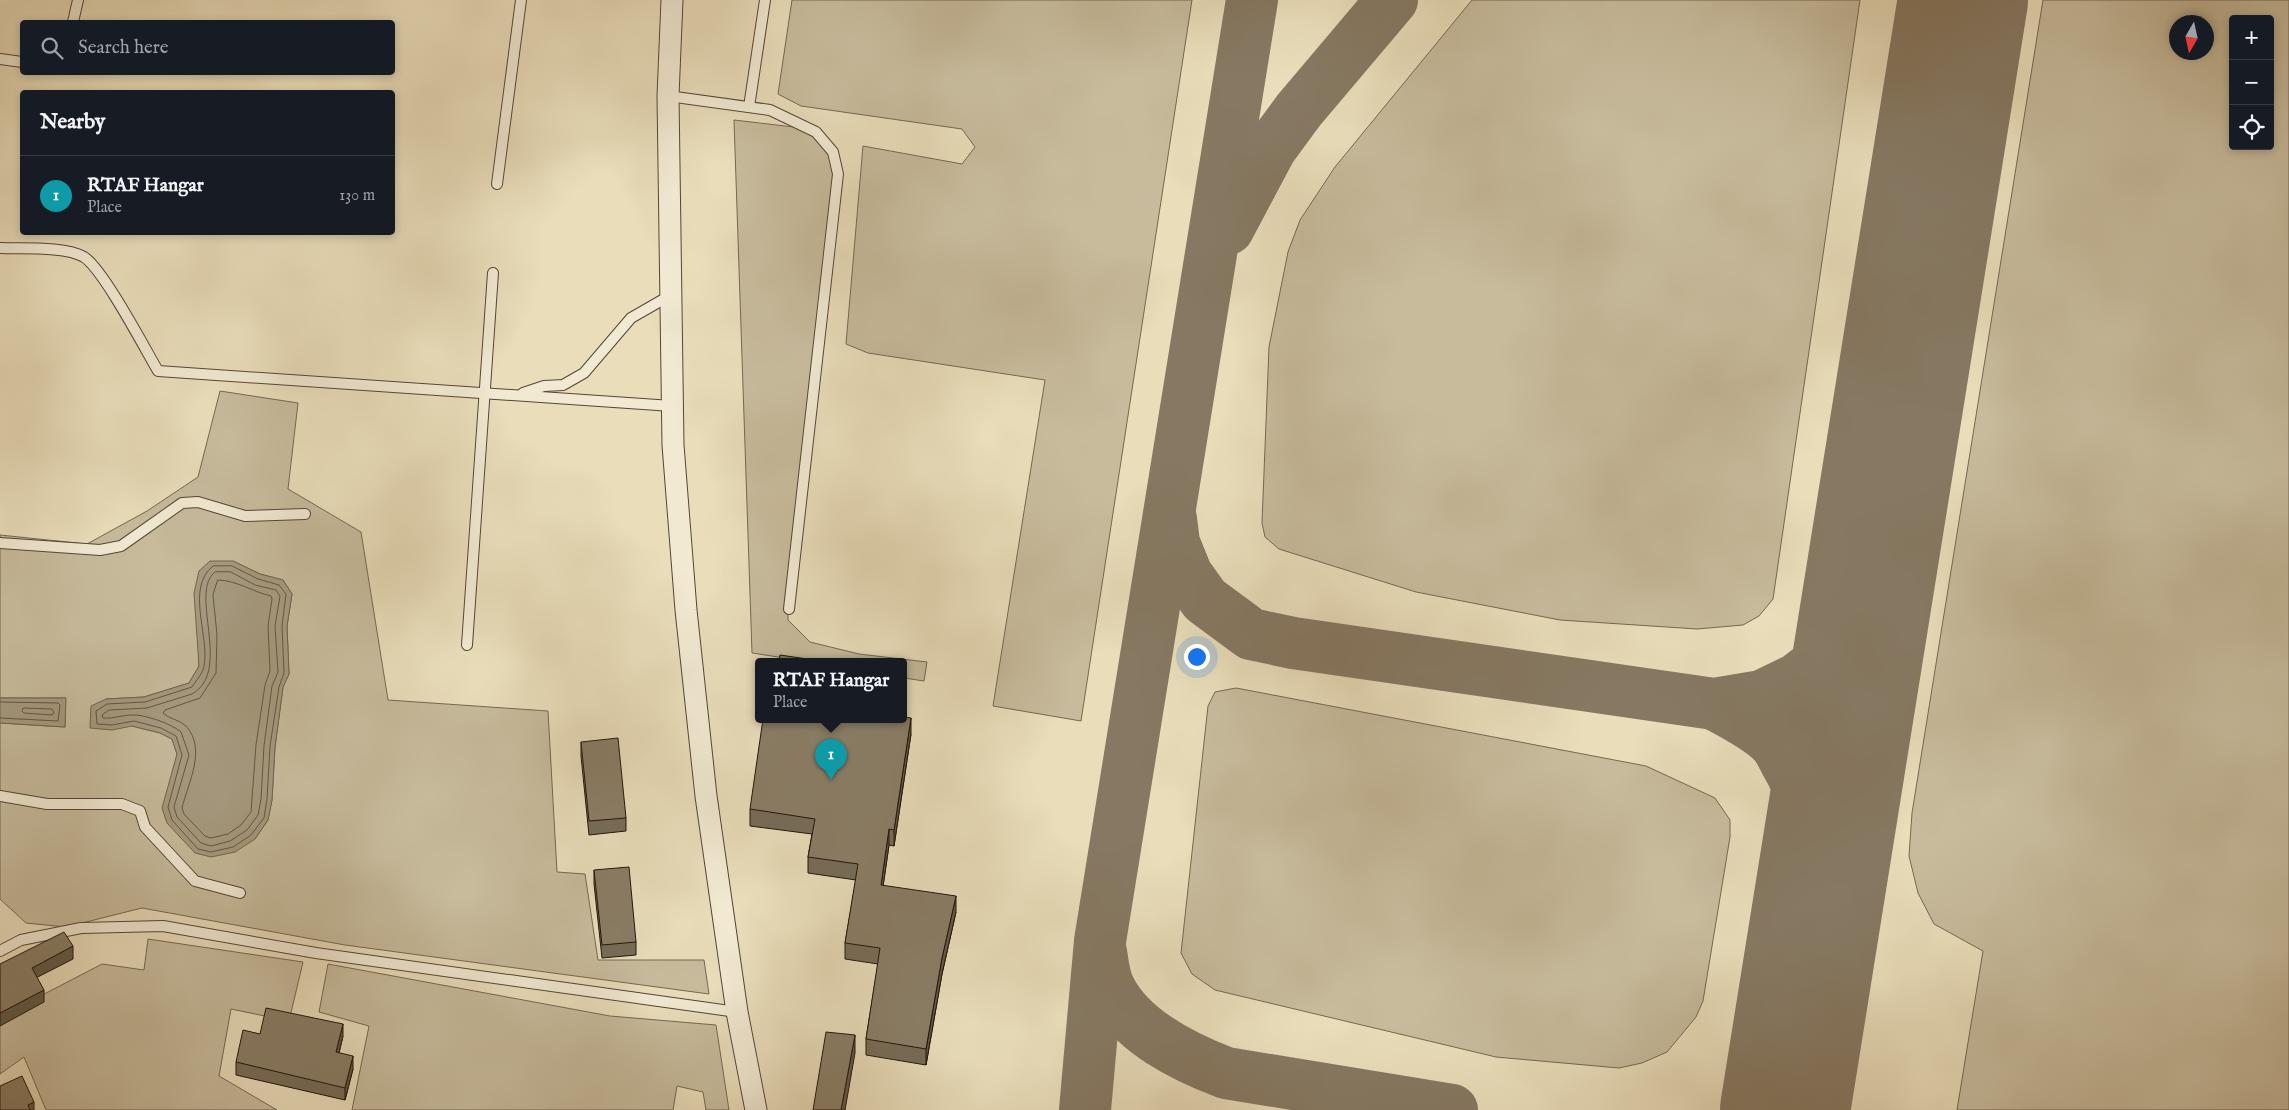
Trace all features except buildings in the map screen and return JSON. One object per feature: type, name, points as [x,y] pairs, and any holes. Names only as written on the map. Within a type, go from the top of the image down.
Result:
[{"type":"street","points":[[672,0],[668,96],[673,445],[686,610],[706,796],[737,1012],[756,1110]]},
{"type":"lane","points":[[73,20],[78,0]]},
{"type":"lane","points":[[497,184],[521,0]]},
{"type":"lane","points":[[749,107],[765,0]]},
{"type":"lane","points":[[0,60],[20,62]]},
{"type":"lane","points":[[668,96],[770,110],[816,132],[834,152],[838,174],[789,609]]},
{"type":"lane","points":[[0,248],[65,251],[84,257],[98,271],[158,371],[672,406]]},
{"type":"lane","points":[[467,645],[494,273]]},
{"type":"lane","points":[[515,395],[544,386],[564,385],[584,373],[631,318],[671,295]]},
{"type":"lane","points":[[0,543],[100,550],[121,546],[182,502],[198,502],[245,516],[306,514]]},
{"type":"lane","points":[[0,796],[47,804],[122,804],[140,811],[145,827],[195,881],[240,893]]},
{"type":"lane","points":[[0,951],[21,940],[81,928],[163,926],[316,953],[737,1012]]},
{"type":"shaded area","points":[[792,0],[1192,0],[1081,721],[993,706],[1045,380],[868,353],[846,344],[863,146],[962,164],[975,147],[962,129],[801,106],[778,94]]},
{"type":"shaded area","points":[[1472,0],[1860,0],[1773,599],[1759,616],[1743,625],[1697,629],[1560,620],[1416,592],[1279,549],[1265,537],[1262,523],[1269,347],[1288,252],[1300,220],[1335,167]]},
{"type":"shaded area","points":[[2043,0],[2289,0],[2289,1110],[1957,1110],[1983,951],[1934,924],[1918,893],[1909,856],[1912,813]]},
{"type":"shaded area","points":[[734,120],[794,127],[822,137],[833,162],[837,196],[788,591],[788,620],[810,642],[859,654],[893,658],[784,658],[752,653]]},
{"type":"shaded area","points":[[220,391],[298,403],[288,489],[361,532],[388,700],[548,711],[557,872],[585,874],[598,960],[704,960],[709,994],[345,945],[142,908],[66,927],[26,923],[0,899],[0,723],[65,727],[65,698],[0,698],[0,535],[87,544],[147,511],[198,477]],"holes":[[[233,561],[260,574],[283,580],[292,594],[287,626],[289,674],[283,687],[275,747],[272,800],[268,820],[255,839],[173,775],[177,754],[172,739],[160,733],[132,726],[106,699],[144,697],[189,683],[199,666],[198,635]]]},
{"type":"shaded area","points":[[907,660],[927,662],[924,681],[907,678]]},
{"type":"shaded area","points":[[1236,688],[1646,766],[1715,798],[1730,820],[1730,837],[1703,1001],[1696,1017],[1667,1052],[1642,1063],[1619,1068],[1496,1057],[1215,990],[1192,974],[1181,953],[1208,706],[1215,692]]},
{"type":"shaded area","points":[[148,939],[303,962],[289,1021],[231,1009],[219,1076],[277,1110],[46,1110],[24,1057],[0,1074],[0,1017],[102,964],[144,970]]},
{"type":"shaded area","points":[[328,964],[610,1016],[716,1025],[729,1110],[706,1110],[703,1092],[677,1086],[673,1110],[352,1110],[369,1026],[319,1012]]},
{"type":"water","points":[[210,561],[233,561],[260,574],[283,580],[292,594],[287,626],[289,674],[283,687],[275,747],[272,800],[268,820],[255,839],[235,852],[211,857],[195,853],[167,823],[162,808],[177,754],[172,739],[160,733],[132,726],[112,730],[90,728],[91,706],[106,699],[144,697],[189,683],[199,666],[194,593],[199,571]]},
{"type":"water","points":[[0,698],[66,698],[65,727],[0,723]]},
{"type":"taxiway","points":[[1085,1110],[1100,941],[1252,0]]},
{"type":"taxiway","points":[[1228,229],[1271,148],[1299,110],[1392,0]]},
{"type":"taxiway","points":[[1171,519],[1174,543],[1187,575],[1205,600],[1251,634],[1293,643],[1714,704],[1762,696],[1797,679],[1827,656],[1850,620],[1875,553]]},
{"type":"taxiway","points":[[1714,704],[1746,722],[1769,738],[1781,753],[1807,810],[1815,844],[1820,895]]},
{"type":"taxiway","points":[[1101,952],[1106,980],[1110,989],[1132,1018],[1160,1041],[1193,1059],[1226,1073],[1452,1110]]},
{"type":"runway","points":[[1785,1110],[1963,0]]},
{"type":"place","name":"RTAF Hangar","points":[[831,780]]}]
